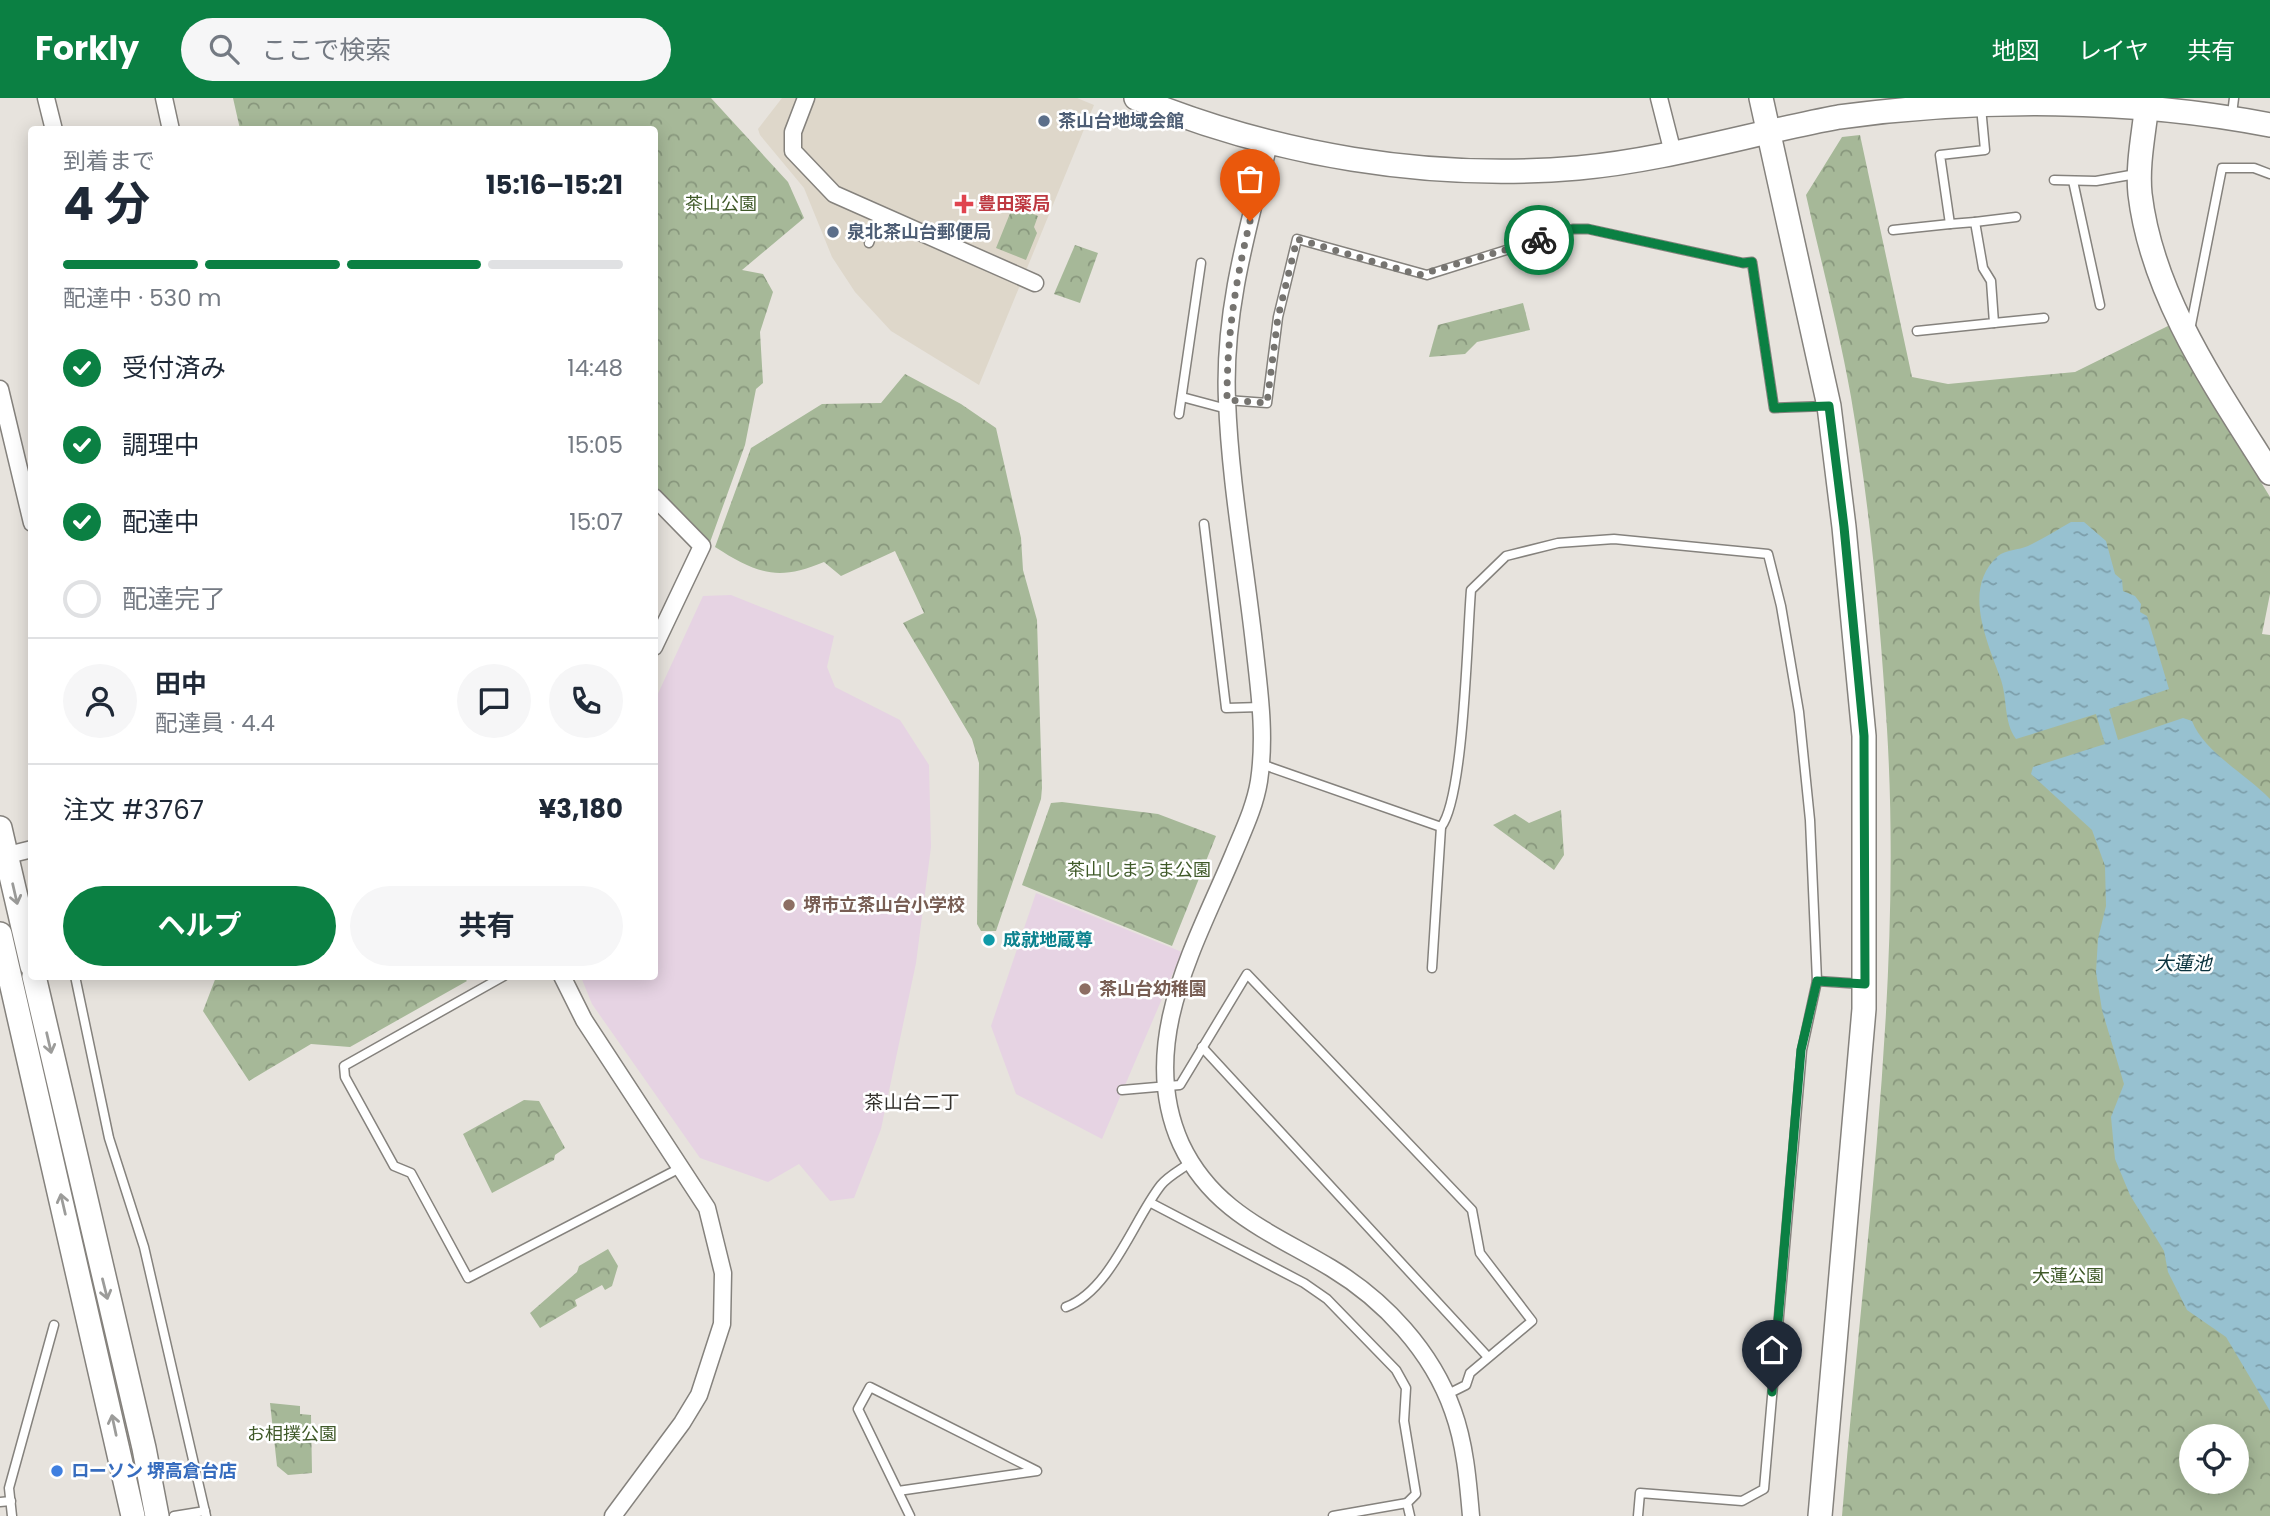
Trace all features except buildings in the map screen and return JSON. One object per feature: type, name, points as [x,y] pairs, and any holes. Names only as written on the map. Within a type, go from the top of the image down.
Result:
[{"type":"street","points":[[46,98],[53,126]]},
{"type":"street","points":[[163,98],[170,126]]},
{"type":"street","points":[[806,98],[793,132],[793,151],[834,194],[1035,283]]},
{"type":"street","points":[[1136,98],[1269,144],[1412,167],[1468,170],[1577,168],[1673,153],[1769,132],[1919,105],[1980,100],[2054,98],[2233,106],[2270,125]]},
{"type":"street","points":[[1659,98],[1673,153]]},
{"type":"street","points":[[1761,98],[1829,406],[1844,527],[1864,736],[1865,984],[1820,1516]]},
{"type":"street","points":[[2147,103],[2139,173],[2151,249],[2189,336],[2270,472]]},
{"type":"street","points":[[1269,144],[1233,290],[1227,350],[1227,404],[1261,706],[1261,764],[1252,808],[1175,995],[1166,1034],[1165,1086],[1170,1114],[1191,1162],[1227,1206],[1248,1222],[1339,1273],[1386,1310],[1415,1342],[1446,1395],[1462,1443],[1471,1516]]},
{"type":"street","points":[[0,389],[25,466],[28,490]]},
{"type":"street","points":[[658,501],[702,546],[658,640]]},
{"type":"street","points":[[0,828],[3,856],[28,951]]},
{"type":"street","points":[[3,856],[28,850]]},
{"type":"street","points":[[0,934],[133,1516]]},
{"type":"street","points":[[35,980],[144,1448],[157,1516]]},
{"type":"street","points":[[564,980],[584,1020],[707,1208],[723,1273],[722,1324],[699,1395],[613,1516]]},
{"type":"lane","points":[[1950,224],[1940,155],[1986,150],[1980,100]]},
{"type":"lane","points":[[2189,336],[2222,168],[2254,168],[2270,174]]},
{"type":"lane","points":[[2054,180],[2096,181],[2139,173]]},
{"type":"lane","points":[[2073,181],[2099,305]]},
{"type":"lane","points":[[869,243],[879,215]]},
{"type":"lane","points":[[1893,230],[2016,217]]},
{"type":"lane","points":[[1975,222],[1983,268],[1991,281],[1994,323]]},
{"type":"lane","points":[[1182,397],[1227,404],[1267,403],[1278,317],[1297,239],[1427,275],[1573,229],[1588,229],[1743,263],[1752,262],[1774,408],[1829,406]]},
{"type":"lane","points":[[1179,414],[1201,263]]},
{"type":"lane","points":[[1917,331],[2044,318]]},
{"type":"lane","points":[[1204,524],[1226,708],[1261,706]]},
{"type":"lane","points":[[1432,968],[1441,827],[1450,816],[1456,783],[1471,590],[1506,556],[1558,543],[1614,539],[1768,554],[1781,606],[1799,712],[1810,820],[1817,981],[1801,1050],[1764,1489],[1742,1501],[1640,1493],[1638,1516]]},
{"type":"lane","points":[[1261,764],[1441,827]]},
{"type":"lane","points":[[1122,1090],[1180,1085],[1247,974],[1472,1210],[1480,1253],[1532,1321],[1470,1373],[1466,1385],[1446,1395]]},
{"type":"lane","points":[[76,980],[108,1138],[144,1247],[205,1513],[174,1516]]},
{"type":"lane","points":[[497,980],[344,1066],[345,1077],[394,1166],[411,1173],[468,1278],[682,1167]]},
{"type":"lane","points":[[1817,981],[1865,984]]},
{"type":"lane","points":[[1202,1047],[1489,1357]]},
{"type":"lane","points":[[1066,1307],[1075,1304],[1112,1267],[1162,1184],[1191,1162]]},
{"type":"lane","points":[[1151,1203],[1304,1283],[1327,1299],[1396,1370],[1406,1388],[1404,1421],[1416,1494],[1407,1503],[1333,1516]]},
{"type":"lane","points":[[12,1516],[9,1488],[54,1325]]},
{"type":"lane","points":[[898,1491],[1037,1471],[870,1387],[858,1409],[910,1516]]},
{"type":"lane","points":[[0,1502],[11,1501]]},
{"type":"lane","points":[[1407,1503],[1410,1516]]},
{"type":"shaded area","points":[[782,98],[1077,98],[1094,105],[979,385],[891,331],[855,292],[832,257],[804,188],[760,135],[758,129]]},
{"type":"shaded area","name":"堺市立茶山台小学校","points":[[731,595],[834,636],[827,667],[835,687],[900,720],[929,765],[931,847],[916,963],[881,1129],[854,1198],[830,1201],[799,1164],[768,1182],[700,1158],[592,1004],[582,980],[658,980],[658,694],[703,596]]},
{"type":"shaded area","name":"茶山台幼稚園","points":[[1036,893],[1182,952],[1102,1139],[1016,1094],[991,1026]]},
{"type":"green space","name":"茶山公園","points":[[233,98],[711,98],[788,182],[804,218],[742,270],[763,274],[773,292],[760,332],[763,383],[756,389],[745,445],[709,545],[658,493],[658,126],[239,126]]},
{"type":"green space","name":"大蓮公園","points":[[1860,135],[1912,377],[1948,384],[2075,372],[2172,324],[2205,390],[2270,497],[2270,594],[2262,634],[2270,635],[2270,1516],[1842,1516],[1885,1025],[1891,828],[1881,646],[1864,480],[1846,372],[1806,195],[1842,137]]},
{"type":"green space","points":[[1013,206],[1038,216],[1034,227],[1037,233],[1026,260],[996,248]]},
{"type":"green space","points":[[1075,245],[1098,253],[1080,303],[1054,294]]},
{"type":"green space","points":[[1523,303],[1530,330],[1477,342],[1465,354],[1429,357],[1438,325]]},
{"type":"green space","points":[[905,374],[961,404],[996,428],[1021,538],[1023,570],[1037,620],[1041,799],[996,931],[981,931],[977,924],[979,763],[972,739],[903,623],[924,613],[895,551],[841,576],[824,562],[793,572],[767,572],[743,563],[715,547],[751,448],[822,404],[881,403]]},
{"type":"green space","name":"茶山しまうま公園","points":[[1062,802],[1158,814],[1216,836],[1172,946],[1022,885],[1051,803]]},
{"type":"green space","points":[[1561,810],[1564,855],[1554,870],[1493,825],[1515,814],[1529,823]]},
{"type":"green space","points":[[215,980],[467,981],[350,1047],[311,1044],[249,1081],[203,1011]]},
{"type":"green space","points":[[524,1100],[539,1101],[565,1148],[555,1155],[554,1160],[492,1193],[463,1134]]},
{"type":"green space","points":[[608,1249],[618,1266],[612,1286],[605,1290],[602,1285],[575,1300],[577,1306],[540,1328],[530,1313],[577,1272],[579,1266]]},
{"type":"green space","name":"お相撲公園","points":[[270,1403],[300,1406],[300,1414],[311,1415],[312,1473],[288,1475],[277,1466]]},
{"type":"water","name":"大蓮池","points":[[2071,522],[2084,522],[2106,541],[2115,574],[2122,580],[2123,591],[2135,596],[2141,604],[2140,612],[2147,616],[2169,689],[2109,709],[2118,740],[2183,718],[2192,721],[2216,753],[2270,799],[2270,1411],[2226,1337],[2187,1310],[2168,1272],[2164,1251],[2130,1195],[2115,1159],[2111,1117],[2124,1084],[2102,1010],[2096,972],[2098,939],[2106,906],[2105,866],[2092,830],[2031,774],[2033,767],[2105,744],[2096,714],[2016,739],[2009,725],[2002,685],[1984,631],[1979,599],[1981,583],[1987,569],[2001,554],[2028,546]]},
{"type":"way so far","points":[[1250,221],[1233,290],[1227,350],[1227,400],[1267,403],[1278,317],[1285,279],[1297,239],[1419,275],[1427,275],[1539,240]]},
{"type":"place","name":"茶山台地域会館","points":[[1044,121]]},
{"type":"place","name":"豊田薬局","points":[[964,204]]},
{"type":"place","name":"泉北茶山台郵便局","points":[[833,232]]},
{"type":"place","name":"堺市立茶山台小学校","points":[[789,905]]},
{"type":"place","name":"成就地蔵尊","points":[[989,940]]},
{"type":"place","name":"茶山台幼稚園","points":[[1085,989]]},
{"type":"place","name":"ローソン 堺高倉台店","points":[[57,1471]]},
{"type":"district","name":"茶山台二丁","points":[[912,1102]]},
{"type":"route","points":[[1539,240],[1573,229],[1588,229],[1743,263],[1752,262],[1774,408],[1829,406],[1844,527],[1864,736],[1865,984],[1817,981],[1801,1050],[1772,1392]]}]
